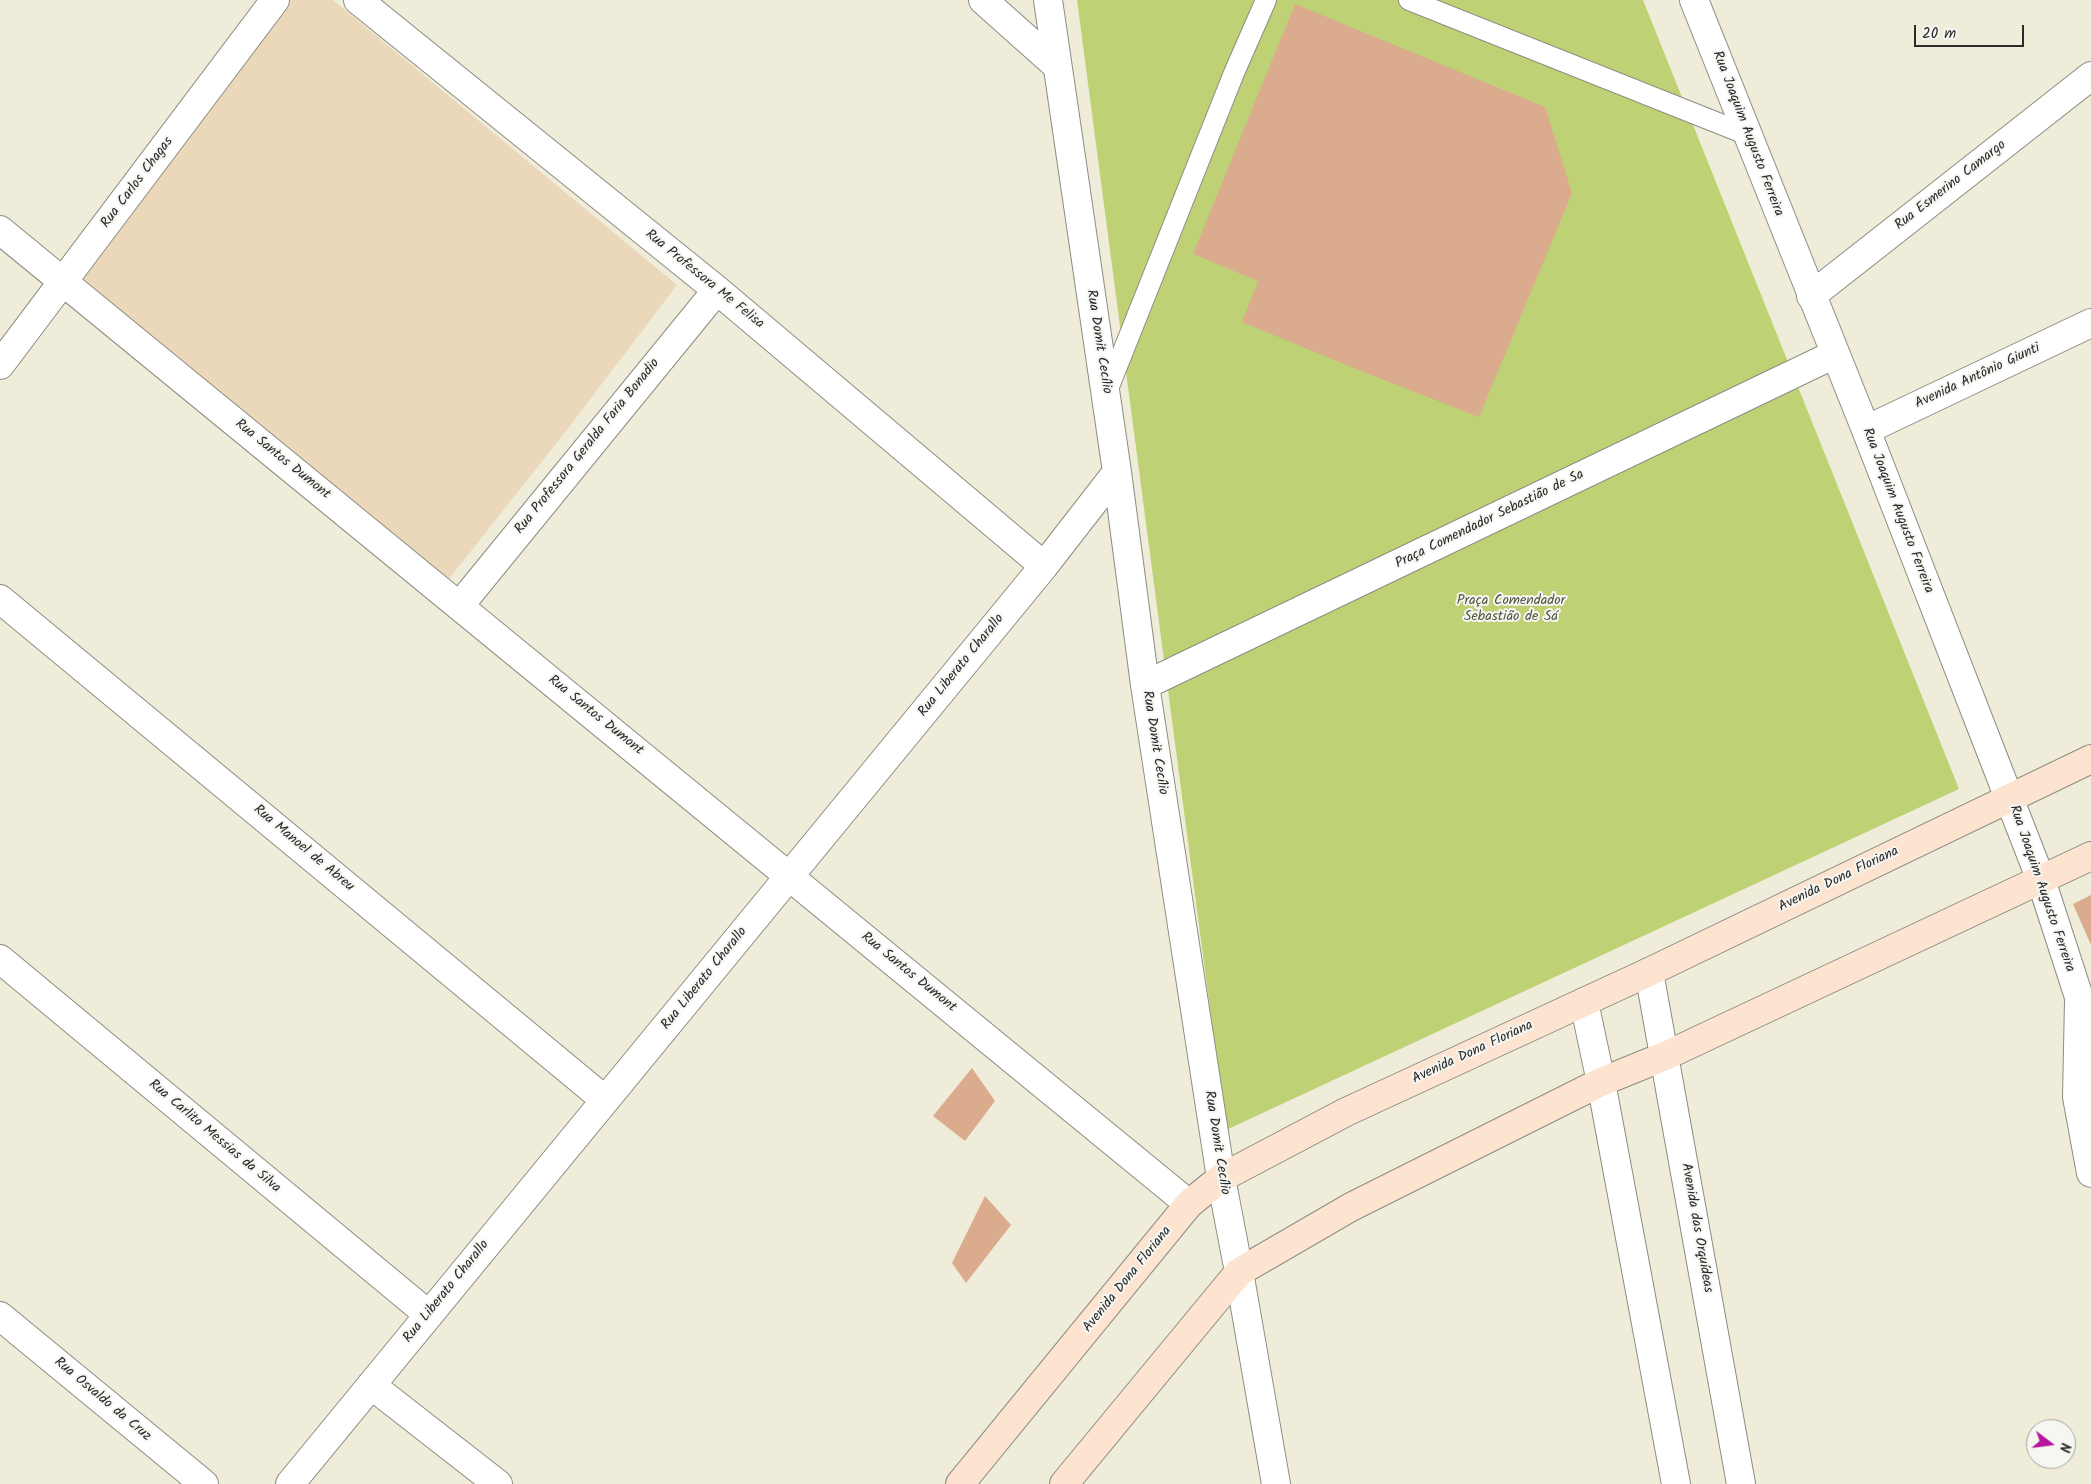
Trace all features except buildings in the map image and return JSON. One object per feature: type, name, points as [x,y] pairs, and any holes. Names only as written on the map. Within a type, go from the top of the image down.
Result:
[{"type":"main road","name":"Avenida Dona Floriana","points":[[960,1484],[1189,1204],[1221,1178],[1346,1112],[1649,972],[2091,759]]},
{"type":"main road","points":[[1064,1484],[1239,1272],[1351,1207],[1601,1082],[1665,1056],[2091,856]]},
{"type":"street","name":"Rua Carlos Chagas","points":[[0,365],[64,283],[275,0]]},
{"type":"street","name":"Rua Professora Me Felisa","points":[[358,0],[717,290],[1044,566]]},
{"type":"street","points":[[983,0],[1056,65]]},
{"type":"street","name":"Rua Domit Cecílio","points":[[1048,0],[1117,472],[1145,685],[1221,1178],[1276,1484]]},
{"type":"street","name":"Rua Joaquim Augusto Ferreira","points":[[1694,0],[1866,430],[2041,880],[2079,997],[2091,1025]]},
{"type":"street","name":"Rua Esmerino Camargo","points":[[1811,296],[2091,76]]},
{"type":"street","name":"Rua Santos Dumont","points":[[0,230],[1189,1204]]},
{"type":"street","name":"Rua Professora Geralda Faria Bonadio","points":[[460,605],[717,290]]},
{"type":"street","name":"Avenida Antônio Giunti","points":[[1866,430],[2091,324]]},
{"type":"street","name":"Praça Comendador Sebastião de Sa","points":[[1145,685],[1835,354]]},
{"type":"street","name":"Rua Liberato Charallo","points":[[290,1484],[1044,566],[1117,472]]},
{"type":"street","name":"Rua Manoel de Abreu","points":[[0,599],[605,1100]]},
{"type":"street","name":"Rua Carlito Messias da Silva","points":[[0,959],[429,1315]]},
{"type":"street","name":"Avenida das Orquídeas","points":[[1649,972],[1741,1484]]},
{"type":"street","points":[[2079,997],[2077,1097],[2091,1173]]},
{"type":"street","points":[[1584,1002],[1601,1082],[1676,1484]]},
{"type":"street","name":"Rua Osvaldo da Cruz","points":[[0,1316],[204,1484]]},
{"type":"street","points":[[371,1385],[498,1484]]},
{"type":"lane","points":[[1106,395],[1234,73],[1266,0]]},
{"type":"lane","points":[[1409,0],[1748,135]]},
{"type":"shaded area","points":[[290,0],[333,0],[677,285],[566,431],[448,580],[78,275]]},
{"type":"green space","name":"Praça Comendador Sebastião de Sá","points":[[1077,0],[1643,0],[1959,789],[1226,1130]]}]
